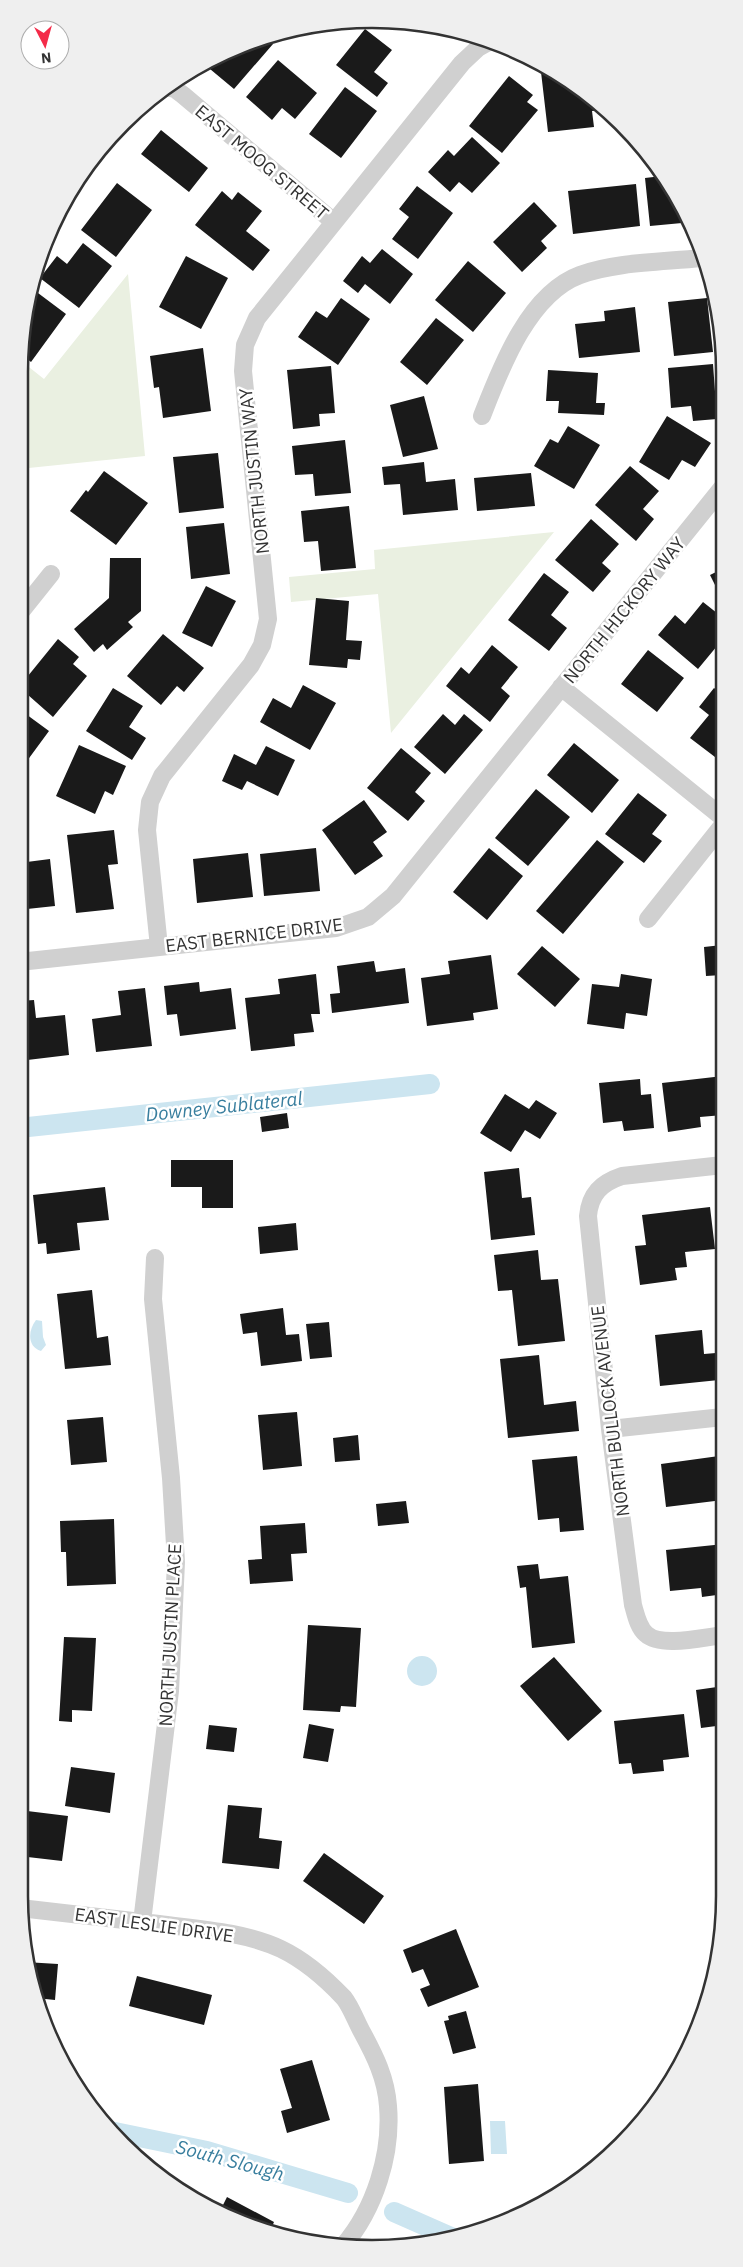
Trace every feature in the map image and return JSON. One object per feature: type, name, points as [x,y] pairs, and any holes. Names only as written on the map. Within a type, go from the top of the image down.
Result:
[{"type":"street","name":"NORTH JUSTIN WAY","points":[[159,947],[147,830],[150,802],[162,776],[251,665],[262,645],[268,619],[243,371],[245,345],[257,318],[462,63],[482,46]]},
{"type":"street","name":"EAST MOOG STREET","points":[[175,89],[334,222]]},
{"type":"street","points":[[482,416],[514,340],[544,300],[560,286],[578,275],[600,269],[696,259]]},
{"type":"street","name":"NORTH HICKORY WAY","points":[[716,495],[561,687],[716,812]]},
{"type":"street","points":[[28,603],[51,574]]},
{"type":"street","name":"EAST BERNICE DRIVE","points":[[28,961],[336,928],[368,917],[393,896],[561,687]]},
{"type":"street","points":[[648,919],[716,834]]},
{"type":"street","name":"NORTH BULLOCK AVENUE","points":[[716,1166],[622,1176],[599,1187],[592,1197],[588,1216],[610,1429],[633,1605],[637,1622],[646,1634],[658,1640],[674,1641],[716,1636]]},
{"type":"street","name":"NORTH JUSTIN PLACE","points":[[142,1922],[170,1691],[176,1562],[171,1478],[153,1299],[154,1258]]},
{"type":"street","points":[[610,1429],[716,1418]]},
{"type":"street","name":"EAST LESLIE DRIVE","points":[[28,1909],[215,1931],[281,1950],[311,1968],[345,1999],[379,2064],[388,2097],[390,2125],[387,2156],[367,2210],[349,2239]]},
{"type":"green space","points":[[128,274],[145,456],[28,468],[28,366],[44,379]]},
{"type":"green space","points":[[554,532],[391,733],[378,594],[291,602],[289,577],[375,569],[374,550]]},
{"type":"water","points":[[36,1320],[42,1321],[43,1337],[46,1345],[41,1351],[33,1346],[30,1338],[31,1328]]},
{"type":"water","points":[[422,1656],[428,1657],[436,1665],[436,1677],[428,1685],[422,1686],[416,1685],[408,1677],[407,1671],[408,1665],[416,1657]]},
{"type":"water","points":[[490,2121],[505,2121],[507,2154],[491,2154]]},
{"type":"building","points":[[365,29],[392,50],[374,72],[388,83],[377,97],[336,65]]},
{"type":"building","points":[[271,43],[273,44],[234,89],[210,69],[240,54]]},
{"type":"building","points":[[278,60],[317,93],[295,119],[282,108],[272,120],[246,97]]},
{"type":"building","points":[[541,72],[563,85],[595,111],[592,111],[594,127],[548,132]]},
{"type":"building","points":[[509,76],[533,95],[527,102],[538,110],[502,153],[469,126]]},
{"type":"building","points":[[345,87],[377,111],[341,158],[309,134]]},
{"type":"building","points":[[161,130],[208,168],[189,192],[141,154]]},
{"type":"building","points":[[472,137],[500,163],[472,193],[459,182],[450,192],[428,172],[448,150],[454,156]]},
{"type":"building","points":[[655,177],[682,223],[650,226],[645,178]]},
{"type":"building","points":[[117,183],[152,210],[116,257],[81,230]]},
{"type":"building","points":[[636,184],[640,226],[573,234],[568,191]]},
{"type":"building","points":[[417,186],[453,213],[418,259],[392,239],[409,217],[399,209]]},
{"type":"building","points":[[222,191],[232,200],[238,192],[262,211],[246,231],[270,250],[253,271],[195,225]]},
{"type":"building","points":[[534,202],[557,226],[541,241],[547,248],[522,272],[493,242]]},
{"type":"building","points":[[83,243],[112,266],[79,308],[40,278],[57,256],[67,264]]},
{"type":"building","points":[[382,249],[413,274],[390,304],[365,284],[358,293],[343,281],[362,256],[370,263]]},
{"type":"building","points":[[186,256],[228,278],[201,329],[159,307]]},
{"type":"building","points":[[468,261],[506,293],[473,332],[435,300]]},
{"type":"building","points":[[37,292],[66,314],[31,362],[28,360],[28,349]]},
{"type":"building","points":[[341,298],[370,319],[338,365],[298,337],[316,311],[327,318]]},
{"type":"building","points":[[707,298],[713,352],[674,356],[668,302]]},
{"type":"building","points":[[635,307],[640,352],[579,358],[575,324],[605,321],[604,311]]},
{"type":"building","points":[[436,318],[464,340],[427,385],[400,362]]},
{"type":"building","points":[[203,348],[211,411],[163,418],[159,387],[154,388],[150,356]]},
{"type":"building","points":[[713,364],[716,419],[693,421],[691,406],[671,408],[668,368]]},
{"type":"building","points":[[331,366],[335,413],[319,414],[320,426],[293,429],[287,370]]},
{"type":"building","points":[[548,370],[598,373],[596,403],[605,403],[604,415],[558,413],[559,401],[546,401]]},
{"type":"building","points":[[424,396],[438,449],[403,457],[390,405]]},
{"type":"building","points":[[667,416],[711,443],[695,467],[682,460],[669,480],[639,462]]},
{"type":"building","points":[[568,426],[600,445],[574,489],[534,466],[550,439],[558,443]]},
{"type":"building","points":[[345,440],[351,493],[315,496],[313,474],[295,475],[292,446]]},
{"type":"building","points":[[218,453],[224,508],[179,513],[173,457]]},
{"type":"building","points":[[424,462],[426,482],[455,479],[458,510],[403,515],[400,484],[384,485],[382,467]]},
{"type":"building","points":[[630,466],[659,491],[643,509],[654,519],[636,541],[595,505]]},
{"type":"building","points":[[104,471],[148,503],[116,545],[70,511]]},
{"type":"building","points":[[531,473],[535,506],[477,511],[474,478]]},
{"type":"building","points":[[349,506],[356,568],[321,571],[318,541],[304,542],[301,511]]},
{"type":"building","points":[[591,519],[619,544],[602,563],[611,571],[593,592],[555,560]]},
{"type":"building","points":[[224,523],[230,574],[191,579],[186,527]]},
{"type":"building","points":[[110,558],[141,558],[141,611],[128,622],[133,627],[107,650],[103,644],[94,652],[74,629],[109,598]]},
{"type":"building","points":[[716,572],[716,587],[710,575]]},
{"type":"building","points":[[544,573],[569,592],[551,615],[567,628],[549,651],[508,620]]},
{"type":"building","points":[[206,586],[236,601],[212,647],[182,633]]},
{"type":"building","points":[[316,598],[349,601],[346,640],[362,641],[360,660],[348,659],[347,668],[309,665]]},
{"type":"building","points":[[703,602],[716,612],[716,647],[698,669],[658,635],[675,615],[685,624]]},
{"type":"building","points":[[163,634],[204,668],[184,692],[177,686],[161,705],[127,676]]},
{"type":"building","points":[[58,639],[79,657],[73,664],[87,676],[53,717],[28,695],[28,676]]},
{"type":"building","points":[[492,645],[518,667],[501,688],[510,696],[490,722],[446,686],[461,667],[469,674]]},
{"type":"building","points":[[648,650],[684,678],[657,712],[621,684]]},
{"type":"building","points":[[303,685],[336,703],[310,750],[260,722],[273,698],[291,708]]},
{"type":"building","points":[[113,688],[143,706],[129,727],[146,738],[132,760],[86,731]]},
{"type":"building","points":[[714,688],[716,690],[715,757],[690,738],[709,715],[699,707]]},
{"type":"building","points":[[443,714],[455,725],[464,714],[483,730],[445,774],[414,747]]},
{"type":"building","points":[[28,716],[49,731],[28,760]]},
{"type":"building","points":[[574,743],[619,780],[592,813],[547,775]]},
{"type":"building","points":[[79,745],[126,766],[113,795],[105,791],[95,814],[56,796]]},
{"type":"building","points":[[266,746],[295,760],[278,796],[247,781],[242,790],[222,781],[234,754],[256,765]]},
{"type":"building","points":[[401,748],[431,773],[415,792],[425,801],[408,821],[367,788]]},
{"type":"building","points":[[536,789],[570,817],[528,866],[495,838]]},
{"type":"building","points":[[638,793],[667,815],[652,834],[662,841],[644,863],[605,834]]},
{"type":"building","points":[[364,800],[387,832],[373,842],[383,856],[355,875],[322,830]]},
{"type":"building","points":[[114,830],[118,864],[108,865],[114,909],[76,913],[67,835]]},
{"type":"building","points":[[597,840],[624,862],[563,934],[536,911]]},
{"type":"building","points":[[316,848],[320,891],[264,896],[260,854]]},
{"type":"building","points":[[489,848],[523,876],[487,920],[453,892]]},
{"type":"building","points":[[248,853],[253,897],[197,903],[193,859]]},
{"type":"building","points":[[50,859],[55,906],[28,909],[28,862]]},
{"type":"building","points":[[542,946],[580,979],[555,1007],[517,974]]},
{"type":"building","points":[[716,946],[716,975],[706,976],[704,947]]},
{"type":"building","points":[[491,955],[498,1009],[473,1013],[474,1020],[427,1026],[421,978],[450,974],[448,961]]},
{"type":"building","points":[[374,961],[376,972],[405,968],[409,1003],[332,1013],[330,994],[340,993],[337,966]]},
{"type":"building","points":[[316,974],[320,1014],[311,1014],[314,1032],[294,1034],[295,1046],[251,1051],[245,998],[280,994],[278,979]]},
{"type":"building","points":[[621,974],[652,979],[647,1016],[626,1013],[624,1029],[587,1024],[592,984],[619,987]]},
{"type":"building","points":[[199,982],[200,992],[231,988],[236,1029],[180,1036],[177,1014],[167,1015],[164,986]]},
{"type":"building","points":[[145,988],[152,1046],[96,1052],[92,1019],[121,1015],[118,991]]},
{"type":"building","points":[[28,1000],[34,1000],[36,1018],[65,1015],[69,1055],[28,1060]]},
{"type":"building","points":[[716,1077],[716,1116],[700,1117],[701,1127],[668,1132],[662,1083]]},
{"type":"building","points":[[640,1079],[641,1095],[651,1094],[654,1128],[624,1131],[622,1121],[603,1123],[599,1083]]},
{"type":"building","points":[[505,1094],[529,1109],[536,1100],[557,1113],[540,1139],[525,1130],[511,1152],[480,1133]]},
{"type":"building","points":[[287,1113],[289,1128],[262,1132],[260,1117]]},
{"type":"building","points":[[171,1160],[233,1160],[233,1208],[202,1208],[202,1187],[171,1187]]},
{"type":"building","points":[[519,1168],[522,1198],[531,1197],[535,1235],[491,1240],[484,1172]]},
{"type":"building","points":[[105,1187],[109,1220],[77,1223],[80,1250],[47,1254],[46,1243],[38,1244],[33,1195]]},
{"type":"building","points":[[710,1207],[715,1249],[685,1252],[687,1267],[675,1268],[677,1280],[640,1285],[635,1246],[646,1245],[642,1215]]},
{"type":"building","points":[[296,1223],[298,1250],[260,1254],[258,1227]]},
{"type":"building","points":[[538,1250],[541,1280],[558,1279],[565,1341],[518,1346],[512,1290],[498,1291],[494,1255]]},
{"type":"building","points":[[92,1290],[97,1338],[108,1336],[111,1365],[65,1369],[57,1294]]},
{"type":"building","points":[[283,1308],[286,1335],[299,1334],[302,1361],[261,1366],[257,1332],[243,1334],[240,1314]]},
{"type":"building","points":[[329,1322],[332,1357],[310,1359],[306,1324]]},
{"type":"building","points":[[702,1330],[704,1354],[716,1353],[716,1380],[660,1386],[655,1335]]},
{"type":"building","points":[[539,1355],[544,1405],[576,1401],[579,1431],[508,1438],[500,1359]]},
{"type":"building","points":[[297,1412],[302,1466],[263,1470],[258,1415]]},
{"type":"building","points":[[103,1417],[107,1462],[71,1465],[67,1420]]},
{"type":"building","points":[[358,1435],[360,1460],[335,1462],[333,1438]]},
{"type":"building","points":[[577,1456],[584,1530],[560,1532],[559,1518],[538,1520],[532,1460]]},
{"type":"building","points":[[716,1456],[716,1501],[666,1507],[661,1464]]},
{"type":"building","points":[[406,1501],[409,1523],[378,1526],[376,1504]]},
{"type":"building","points":[[114,1519],[116,1584],[67,1586],[66,1552],[61,1552],[60,1521]]},
{"type":"building","points":[[305,1523],[307,1553],[291,1554],[293,1581],[250,1584],[248,1560],[262,1559],[260,1526]]},
{"type":"building","points":[[716,1545],[716,1595],[702,1597],[701,1588],[670,1591],[666,1550]]},
{"type":"building","points":[[538,1564],[540,1579],[568,1576],[575,1643],[532,1648],[526,1587],[520,1588],[517,1566]]},
{"type":"building","points":[[308,1625],[361,1628],[356,1707],[341,1706],[340,1712],[303,1710]]},
{"type":"building","points":[[64,1637],[96,1638],[92,1711],[72,1710],[72,1722],[59,1721]]},
{"type":"building","points":[[554,1657],[602,1711],[568,1741],[520,1686]]},
{"type":"building","points":[[716,1687],[716,1726],[701,1728],[696,1690]]},
{"type":"building","points":[[684,1714],[689,1757],[663,1760],[664,1771],[633,1774],[631,1763],[619,1764],[614,1721]]},
{"type":"building","points":[[309,1724],[334,1729],[328,1762],[303,1758]]},
{"type":"building","points":[[209,1725],[237,1728],[234,1752],[206,1749]]},
{"type":"building","points":[[71,1767],[115,1773],[110,1813],[65,1806]]},
{"type":"building","points":[[228,1805],[262,1808],[259,1838],[282,1841],[279,1869],[222,1863]]},
{"type":"building","points":[[28,1811],[68,1816],[62,1861],[28,1857]]},
{"type":"building","points":[[324,1853],[384,1896],[364,1924],[303,1881]]},
{"type":"building","points":[[456,1929],[479,1987],[428,2007],[420,1989],[430,1985],[423,1969],[412,1973],[403,1950]]},
{"type":"building","points":[[34,1963],[58,1964],[55,2000],[44,1999]]},
{"type":"building","points":[[137,1976],[212,1995],[204,2025],[129,2006]]},
{"type":"building","points":[[466,2011],[476,2048],[453,2054],[444,2021],[449,2020],[448,2016]]},
{"type":"building","points":[[312,2060],[330,2120],[287,2133],[281,2111],[292,2108],[280,2069]]},
{"type":"building","points":[[478,2084],[484,2161],[449,2164],[444,2087]]},
{"type":"building","points":[[227,2197],[274,2222],[273,2225],[223,2206]]},
{"type":"waterway","name":"Downey Sublateral","points":[[28,1127],[430,1084]]},
{"type":"waterway","name":"South Slough","points":[[123,2134],[207,2151],[348,2193]]},
{"type":"waterway","name":"South Slough","points":[[394,2212],[441,2233]]}]
